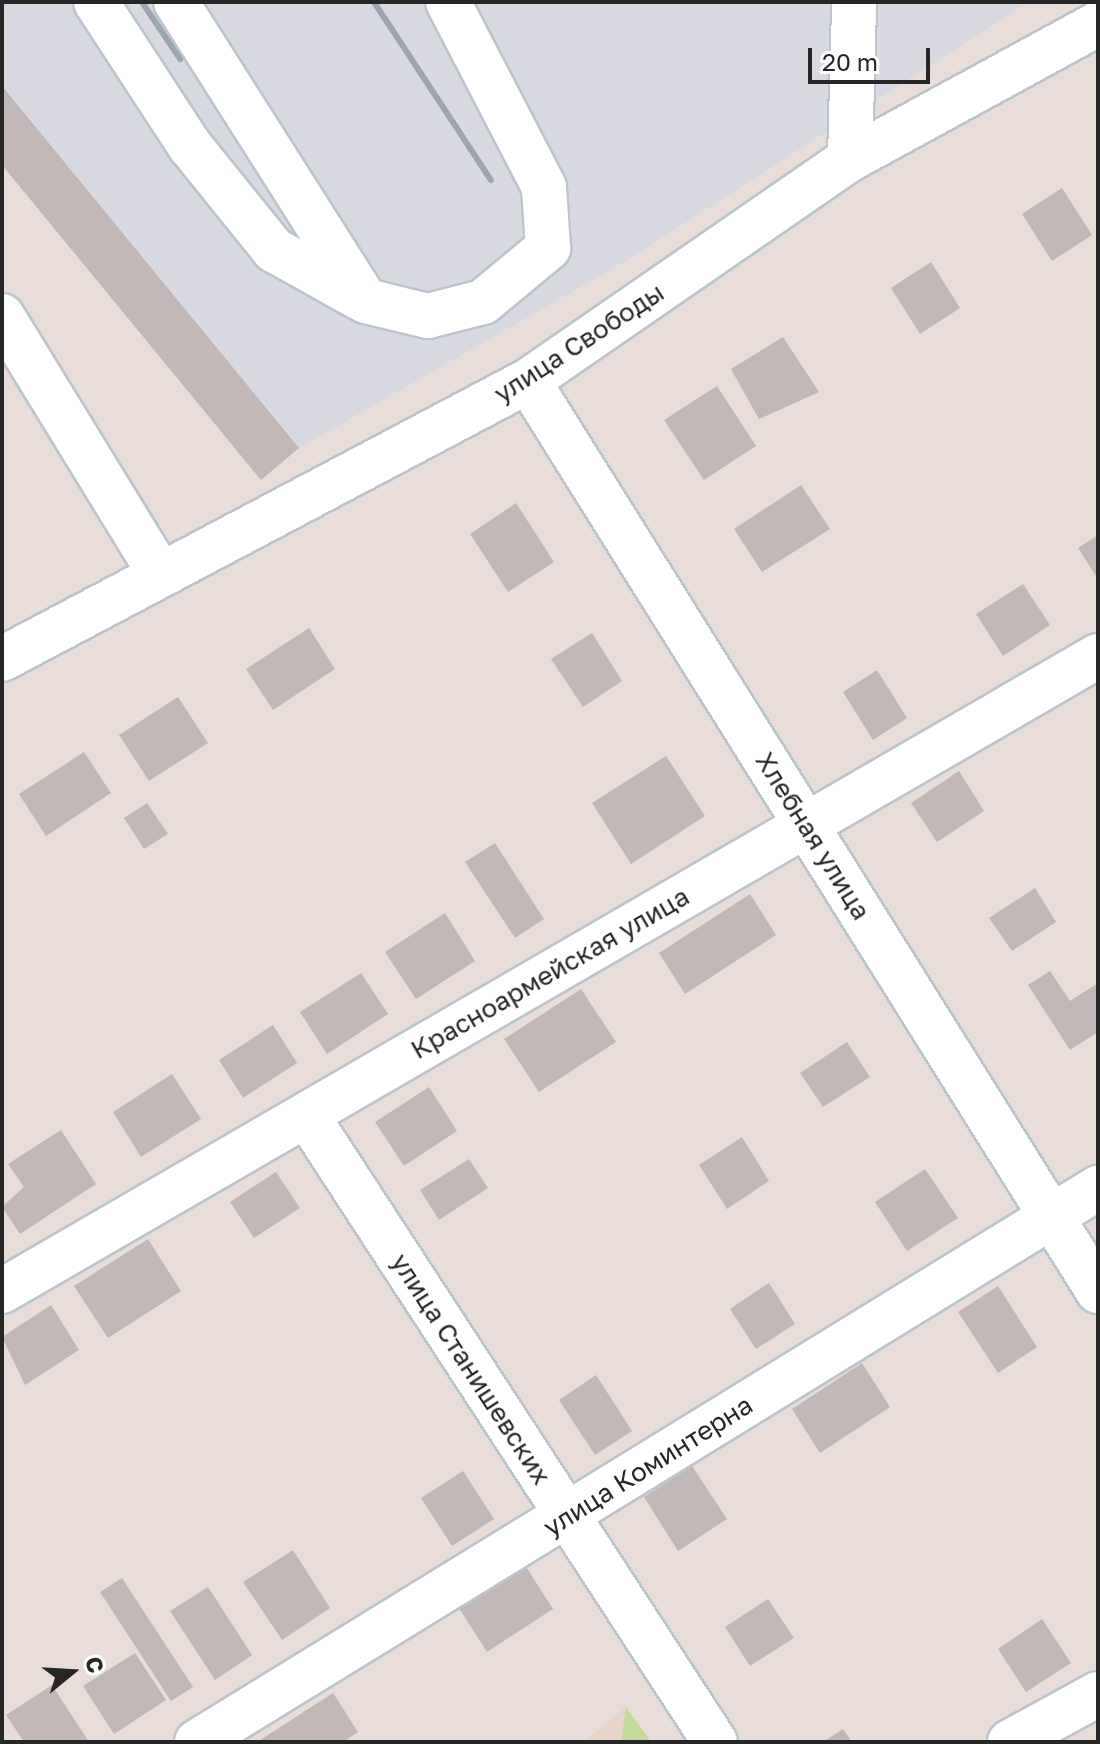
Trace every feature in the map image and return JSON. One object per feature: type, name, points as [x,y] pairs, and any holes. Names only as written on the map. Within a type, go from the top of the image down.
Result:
[{"type":"street","points":[[96,2],[190,146],[274,250],[366,301],[428,316],[483,302],[548,248],[544,187],[448,2]]},
{"type":"street","points":[[176,2],[366,301]]},
{"type":"street","points":[[850,159],[854,2]]},
{"type":"street","name":"улица Свободы","points":[[2,659],[528,381],[850,159],[1098,24]]},
{"type":"street","points":[[2,316],[160,574]]},
{"type":"street","name":"Хлебная улица","points":[[528,381],[1098,1291]]},
{"type":"street","name":"Красноармейская улица","points":[[2,1291],[307,1116],[803,822],[1098,656]]},
{"type":"street","name":"улица Станишевских","points":[[307,1116],[715,1742]]},
{"type":"street","name":"улица Коминтерна","points":[[197,1742],[1098,1188]]},
{"type":"street","points":[[1010,1742],[1098,1694]]},
{"type":"shaded area","points":[[2,2],[1029,2],[624,262],[299,448],[2,86]]},
{"type":"shaded area","points":[[626,1707],[651,1742],[584,1742]]},
{"type":"green space","points":[[626,1707],[651,1742],[621,1742]]},
{"type":"building","points":[[2,86],[299,448],[261,480],[2,165]]},
{"type":"building","points":[[1062,188],[1092,235],[1052,261],[1022,214]]},
{"type":"building","points":[[931,262],[960,308],[920,334],[891,288]]},
{"type":"building","points":[[783,337],[819,392],[759,419],[731,369]]},
{"type":"building","points":[[717,386],[756,446],[704,480],[664,420]]},
{"type":"building","points":[[801,485],[830,529],[762,572],[734,529]]},
{"type":"building","points":[[516,503],[554,562],[508,592],[470,534]]},
{"type":"building","points":[[1098,535],[1098,579],[1078,548]]},
{"type":"building","points":[[1023,584],[1050,625],[1003,656],[976,614]]},
{"type":"building","points":[[309,628],[335,669],[273,710],[246,669]]},
{"type":"building","points":[[592,633],[622,681],[583,707],[551,659]]},
{"type":"building","points":[[877,670],[907,718],[873,740],[843,692]]},
{"type":"building","points":[[178,697],[208,743],[149,781],[119,735]]},
{"type":"building","points":[[84,752],[111,793],[46,836],[19,794]]},
{"type":"building","points":[[666,756],[705,816],[631,864],[592,803]]},
{"type":"building","points":[[959,771],[984,811],[937,842],[911,803]]},
{"type":"building","points":[[147,803],[168,834],[144,849],[124,818]]},
{"type":"building","points":[[495,843],[544,919],[515,938],[465,862]]},
{"type":"building","points":[[1035,888],[1056,922],[1012,951],[989,918]]},
{"type":"building","points":[[750,894],[776,935],[685,994],[659,953]]},
{"type":"building","points":[[445,913],[475,961],[416,999],[385,952]]},
{"type":"building","points":[[1050,971],[1070,1001],[1098,983],[1098,1032],[1070,1050],[1028,985]]},
{"type":"building","points":[[361,973],[388,1014],[327,1054],[300,1012]]},
{"type":"building","points":[[581,989],[616,1042],[539,1092],[504,1039]]},
{"type":"building","points":[[273,1025],[297,1063],[243,1098],[219,1060]]},
{"type":"building","points":[[847,1042],[870,1077],[823,1107],[800,1073]]},
{"type":"building","points":[[172,1074],[201,1119],[141,1157],[113,1112]]},
{"type":"building","points":[[429,1087],[457,1131],[404,1166],[375,1122]]},
{"type":"building","points":[[61,1130],[96,1184],[20,1234],[2,1207],[24,1187],[8,1164]]},
{"type":"building","points":[[742,1137],[769,1181],[727,1209],[699,1165]]},
{"type":"building","points":[[469,1159],[488,1188],[439,1220],[420,1190]]},
{"type":"building","points":[[925,1169],[958,1218],[907,1251],[875,1202]]},
{"type":"building","points":[[276,1172],[300,1208],[254,1238],[230,1202]]},
{"type":"building","points":[[148,1239],[181,1291],[108,1338],[74,1286]]},
{"type":"building","points":[[769,1283],[795,1324],[756,1349],[730,1309]]},
{"type":"building","points":[[998,1286],[1037,1347],[998,1373],[958,1312]]},
{"type":"building","points":[[51,1305],[79,1350],[25,1385],[2,1337]]},
{"type":"building","points":[[862,1363],[890,1407],[820,1453],[792,1409]]},
{"type":"building","points":[[596,1375],[632,1431],[595,1455],[559,1400]]},
{"type":"building","points":[[692,1466],[727,1519],[678,1551],[644,1497]]},
{"type":"building","points":[[463,1471],[494,1519],[452,1546],[421,1498]]},
{"type":"building","points":[[293,1550],[330,1608],[282,1640],[243,1582]]},
{"type":"building","points":[[523,1562],[553,1609],[487,1652],[457,1605]]},
{"type":"building","points":[[122,1578],[193,1687],[171,1701],[100,1592]]},
{"type":"building","points":[[208,1587],[252,1655],[215,1680],[170,1611]]},
{"type":"building","points":[[768,1599],[794,1638],[750,1666],[725,1627]]},
{"type":"building","points":[[1042,1619],[1071,1663],[1026,1692],[998,1649]]},
{"type":"building","points":[[135,1653],[166,1700],[114,1734],[83,1686]]},
{"type":"building","points":[[52,1685],[89,1742],[24,1742],[6,1715]]},
{"type":"building","points":[[333,1693],[358,1732],[343,1742],[257,1742]]},
{"type":"building","points":[[843,1729],[852,1742],[823,1742]]},
{"type":"railway","points":[[142,2],[180,59]]},
{"type":"railway","points":[[374,2],[491,180]]}]
